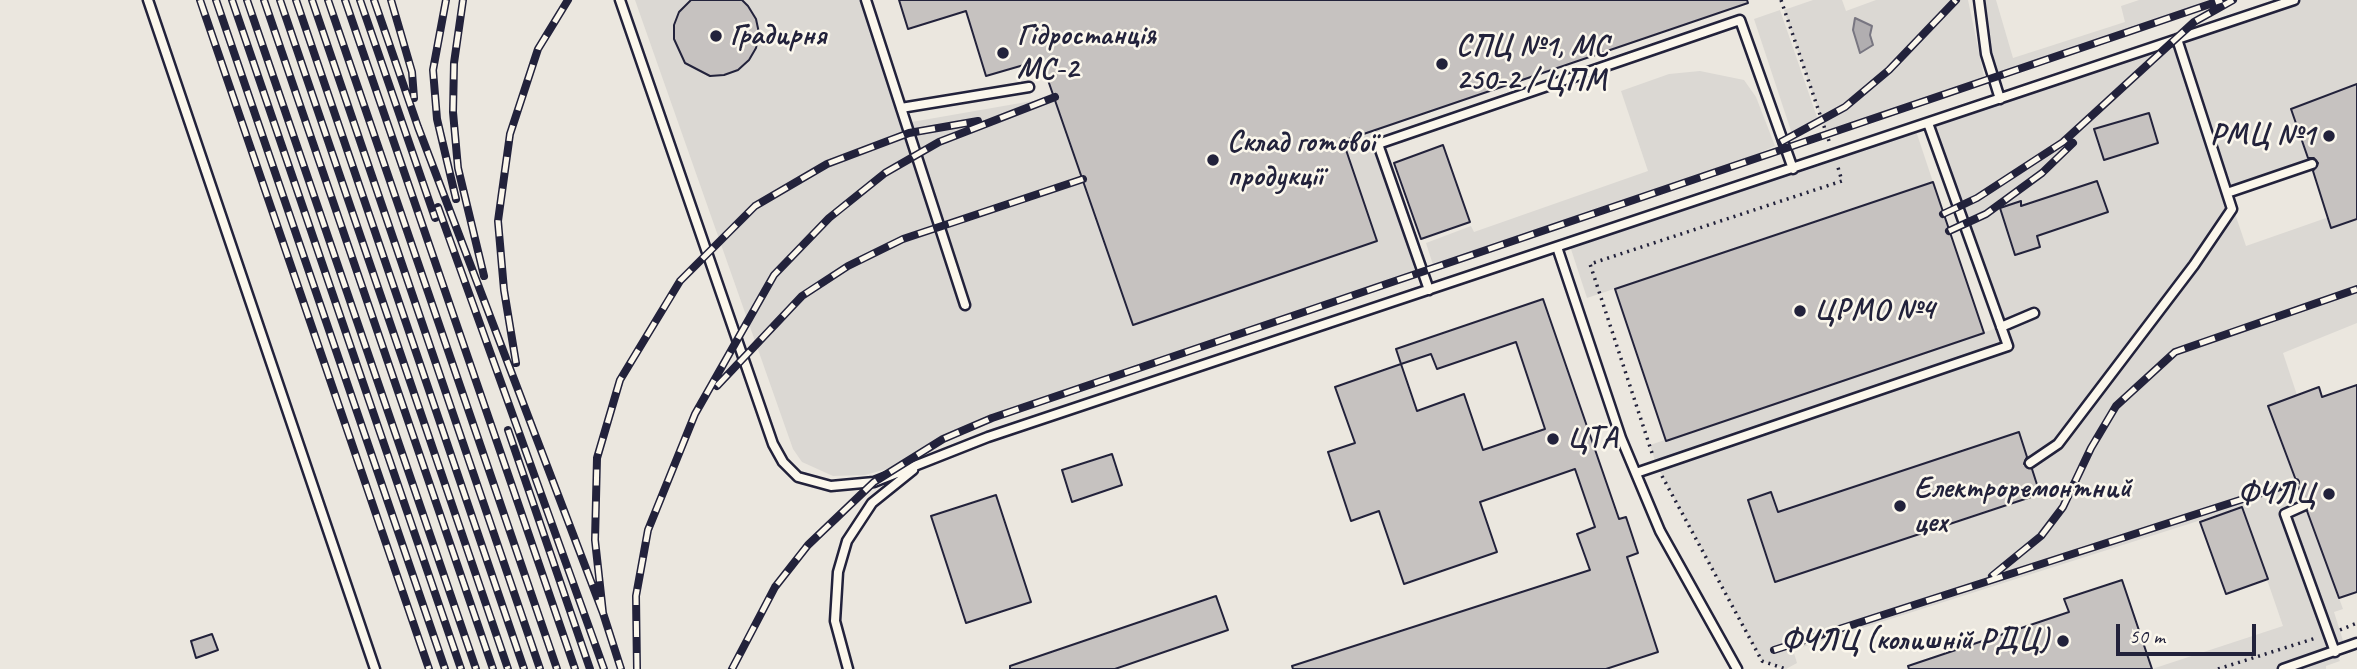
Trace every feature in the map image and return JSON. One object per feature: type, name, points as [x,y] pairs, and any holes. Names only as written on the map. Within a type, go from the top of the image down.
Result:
[{"type":"lane","points":[[148,0],[374,669]]},
{"type":"lane","points":[[620,0],[774,444],[783,462],[798,477],[831,486],[874,482],[988,437],[2294,0]]},
{"type":"lane","points":[[866,0],[965,305]]},
{"type":"lane","points":[[1979,0],[1986,54],[2000,99]]},
{"type":"lane","points":[[1429,290],[1378,144],[1740,20],[1793,169]]},
{"type":"lane","points":[[2030,463],[2058,444],[2194,265],[2232,209],[2177,39]]},
{"type":"lane","points":[[901,108],[1029,87]]},
{"type":"lane","points":[[1636,473],[2008,346],[1928,123]]},
{"type":"lane","points":[[2227,193],[2312,164]]},
{"type":"lane","points":[[1557,247],[1636,473],[1660,531],[1737,669]]},
{"type":"lane","points":[[2001,327],[2034,313]]},
{"type":"lane","points":[[848,669],[835,621],[838,572],[847,541],[872,503],[919,466]]},
{"type":"lane","points":[[2305,505],[2284,514],[2334,652]]},
{"type":"lane","points":[[2283,669],[2357,643]]},
{"type":"path","points":[[1781,0],[1842,181],[1590,264],[1656,464],[1762,661],[1786,669]]},
{"type":"path","points":[[2218,669],[2357,623]]},
{"type":"shaded area","points":[[0,0],[2357,0],[2357,669],[0,669]]},
{"type":"shaded area","points":[[635,0],[866,0],[906,123],[1055,97],[1377,241],[1343,141],[1379,128],[1384,142],[1378,144],[1422,271],[992,418],[887,469],[865,475],[833,476],[802,462],[793,449]]},
{"type":"shaded area","points":[[1813,0],[1842,0],[1846,11],[1876,0],[1968,0],[1985,81],[1827,135],[1784,10]]},
{"type":"shaded area","points":[[1985,0],[1996,0],[2013,58],[2125,22],[2121,6],[2139,0],[2222,0],[1996,77],[1989,54]]},
{"type":"shaded area","points":[[2294,0],[2357,0],[2357,84],[2291,109],[2311,164],[2228,193],[2246,246],[2329,217],[2331,228],[2357,219],[2357,323],[2283,353],[2297,395],[2268,406],[2343,609],[2334,612],[2345,647],[2335,652],[2340,661],[2326,666],[2326,669],[2152,669],[2283,626],[2242,507],[1793,650],[1797,663],[1786,669],[1762,661],[1656,464],[1650,445],[2000,327],[1928,123]]},
{"type":"shaded area","points":[[1780,10],[1819,123],[1793,137],[1754,19]]},
{"type":"shaded area","points":[[1855,18],[1872,26],[1870,35],[1873,45],[1860,53],[1853,30]]},
{"type":"shaded area","points":[[1700,71],[1744,80],[1756,97],[1775,146],[1711,174],[1434,268],[1426,243],[1471,226],[1474,232],[1648,171],[1621,91],[1669,74]]},
{"type":"shaded area","points":[[1915,128],[1933,182],[1587,298],[1569,243]]},
{"type":"building","name":"Градирня","points":[[691,0],[742,0],[748,6],[756,19],[759,33],[756,48],[749,60],[738,70],[710,76],[685,63],[674,39],[674,25],[679,12]]},
{"type":"building","name":"Склад готової продукції","points":[[899,0],[1747,0],[1748,3],[1343,141],[1377,241],[1133,325],[1041,60],[986,76],[966,11],[908,29]]},
{"type":"building","name":"РМЦ №1","points":[[2357,84],[2357,219],[2331,228],[2313,171],[2318,163],[2314,158],[2308,158],[2291,109]]},
{"type":"building","points":[[2149,113],[2158,143],[2104,160],[2094,129]]},
{"type":"building","points":[[1443,145],[1470,222],[1421,239],[1394,163]]},
{"type":"building","points":[[2097,181],[2108,212],[2037,236],[2040,247],[2015,255],[2000,208],[2021,201],[2021,206]]},
{"type":"building","name":"ЦРМО №4","points":[[1933,182],[1984,333],[1666,441],[1615,289]]},
{"type":"building","points":[[1543,299],[1619,519],[1626,517],[1638,553],[1627,557],[1658,652],[1606,669],[1293,669],[1292,666],[1590,570],[1577,534],[1595,527],[1575,469],[1480,502],[1497,552],[1404,584],[1379,511],[1351,521],[1328,452],[1355,443],[1335,387],[1401,364],[1396,349]],"holes":[[[1516,342],[1545,429],[1483,450],[1464,394],[1417,411],[1401,364],[1431,354],[1437,369]]]},
{"type":"building","name":"ФЧЛЦ","points":[[2357,385],[2357,592],[2339,598],[2307,511],[2311,503],[2303,499],[2268,406],[2319,387],[2322,397]]},
{"type":"building","name":"Електроремонтний цех","points":[[2019,432],[2027,457],[2024,464],[2032,469],[2040,494],[1775,582],[1748,500],[1771,492],[1778,512]]},
{"type":"building","points":[[1112,454],[1122,485],[1072,502],[1062,470]]},
{"type":"building","points":[[996,495],[1031,602],[966,623],[931,516]]},
{"type":"building","points":[[2242,507],[2268,579],[2226,594],[2200,522]]},
{"type":"building","name":"ФЧЛЦ (колишній РДЦ)","points":[[2122,580],[2152,669],[1909,669],[1908,666],[2069,612],[2064,599]]},
{"type":"building","points":[[1216,596],[1228,630],[1115,669],[1010,669],[1010,666]]},
{"type":"building","points":[[212,634],[218,650],[196,658],[191,641]]},
{"type":"railway","points":[[200,0],[429,669]]},
{"type":"railway","points":[[216,0],[445,669]]},
{"type":"railway","points":[[232,0],[461,669]]},
{"type":"railway","points":[[247,0],[476,669]]},
{"type":"railway","points":[[264,0],[493,669]]},
{"type":"railway","points":[[280,0],[508,669]]},
{"type":"railway","points":[[296,0],[524,669]]},
{"type":"railway","points":[[312,0],[540,669]]},
{"type":"railway","points":[[328,0],[557,669]]},
{"type":"railway","points":[[345,0],[575,669]]},
{"type":"railway","points":[[360,0],[435,218]]},
{"type":"railway","points":[[374,0],[418,127],[603,613],[621,669]]},
{"type":"railway","points":[[391,0],[412,72],[414,98]]},
{"type":"railway","points":[[446,0],[433,70],[437,119],[456,199]]},
{"type":"railway","points":[[463,0],[454,63],[453,112],[458,168],[484,276]]},
{"type":"railway","points":[[516,363],[504,290],[498,221],[510,134],[538,49],[568,0]]},
{"type":"railway","points":[[1781,142],[1845,107],[1889,70],[1956,0]]},
{"type":"railway","points":[[732,669],[775,587],[808,545],[874,482],[943,439],[992,418],[2222,0]]},
{"type":"railway","points":[[1943,214],[1977,198],[2063,142],[2194,22],[2233,0]]},
{"type":"railway","points":[[637,669],[636,596],[648,530],[695,414],[774,275],[829,218],[885,173],[939,142],[1055,97]]},
{"type":"railway","points":[[603,613],[595,540],[597,458],[620,380],[680,281],[755,206],[827,164],[909,133],[978,121]]},
{"type":"railway","points":[[1949,231],[1986,214],[2042,173],[2073,143]]},
{"type":"railway","points":[[717,386],[802,296],[848,266],[903,239],[1083,179]]},
{"type":"railway","points":[[438,207],[604,669]]},
{"type":"railway","points":[[1992,576],[2041,536],[2063,507],[2091,448],[2116,406],[2175,352],[2357,289]]},
{"type":"railway","points":[[508,430],[590,669]]},
{"type":"railway","points":[[1774,650],[2296,482]]},
{"type":"place","name":"Градирня","points":[[716,36]]},
{"type":"place","name":"Гідростанція МС-2","points":[[1003,53]]},
{"type":"place","name":"СПЦ №1, МС 250-2 / ЦПМ","points":[[1442,64]]},
{"type":"place","name":"РМЦ №1","points":[[2329,136]]},
{"type":"place","name":"Склад готової продукції","points":[[1213,160]]},
{"type":"place","name":"ЦРМО №4","points":[[1800,311]]},
{"type":"place","name":"ЦТА","points":[[1553,439]]},
{"type":"place","name":"ФЧЛЦ","points":[[2329,494]]},
{"type":"place","name":"Електроремонтний цех","points":[[1900,506]]},
{"type":"place","name":"ФЧЛЦ (колишній РДЦ)","points":[[2063,641]]}]
